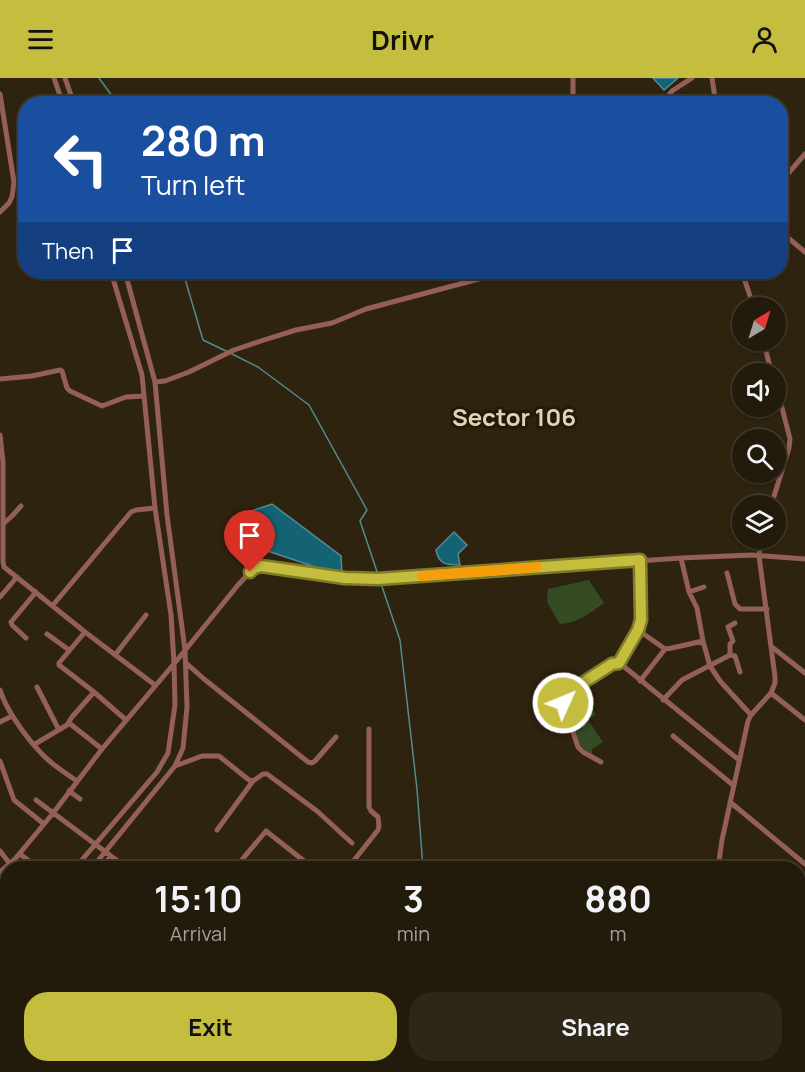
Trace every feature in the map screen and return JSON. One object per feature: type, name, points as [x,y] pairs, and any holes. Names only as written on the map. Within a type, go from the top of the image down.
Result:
[{"type":"street","points":[[54,78],[60,96]]},
{"type":"street","points":[[65,78],[71,96]]},
{"type":"street","points":[[573,78],[573,96]]},
{"type":"street","points":[[670,96],[678,87],[692,78]]},
{"type":"street","points":[[712,78],[715,96]]},
{"type":"street","points":[[0,94],[14,182],[12,197],[0,212]]},
{"type":"street","points":[[788,173],[805,153]]},
{"type":"street","points":[[788,238],[805,252]]},
{"type":"street","points":[[81,861],[157,772],[166,758],[175,705],[171,615],[155,508],[140,368],[113,279]]},
{"type":"street","points":[[104,861],[175,765],[183,748],[187,700],[185,650],[167,515],[155,382],[127,279]]},
{"type":"street","points":[[155,382],[165,381],[189,372],[264,340],[296,330],[332,323],[366,309],[480,279]]},
{"type":"street","points":[[744,279],[750,297]]},
{"type":"street","points":[[0,379],[60,370],[70,392],[102,406],[126,397],[144,396]]},
{"type":"street","points":[[774,495],[789,448],[790,439],[784,417]]},
{"type":"street","points":[[0,435],[3,454],[2,565],[155,685]]},
{"type":"street","points":[[3,524],[21,506]]},
{"type":"street","points":[[53,605],[131,512],[155,508]]},
{"type":"street","points":[[719,861],[745,728],[751,715],[774,688],[772,647],[760,549]]},
{"type":"street","points":[[13,861],[155,685],[238,585],[257,567],[352,579],[387,579],[681,558],[759,556],[805,559]]},
{"type":"street","points":[[681,558],[688,592],[697,608],[710,666],[720,681],[751,715]]},
{"type":"street","points":[[619,663],[638,630],[641,620],[640,560]]},
{"type":"street","points":[[727,573],[737,608],[767,609]]},
{"type":"street","points":[[0,597],[17,577]]},
{"type":"street","points":[[688,592],[704,587]]},
{"type":"street","points":[[26,638],[11,622],[36,592]]},
{"type":"street","points":[[115,655],[146,615]]},
{"type":"street","points":[[730,655],[730,644],[734,641],[728,627],[735,623]]},
{"type":"street","points":[[638,630],[665,649],[703,641]]},
{"type":"street","points":[[85,632],[59,665],[126,720]]},
{"type":"street","points":[[47,634],[69,650]]},
{"type":"street","points":[[772,647],[805,673]]},
{"type":"street","points":[[640,681],[665,649]]},
{"type":"street","points":[[663,700],[682,680],[730,655],[735,656],[740,672]]},
{"type":"street","points":[[186,663],[204,680],[308,762],[315,761],[336,737]]},
{"type":"street","points":[[601,762],[578,747],[562,700],[564,695],[612,664],[619,663],[739,760]]},
{"type":"street","points":[[37,687],[59,730]]},
{"type":"street","points":[[0,690],[12,716],[34,744],[53,764],[77,781]]},
{"type":"street","points":[[34,744],[69,723],[94,692]]},
{"type":"street","points":[[771,693],[805,720]]},
{"type":"street","points":[[0,722],[12,716]]},
{"type":"street","points":[[69,723],[102,749]]},
{"type":"street","points":[[354,861],[379,826],[378,817],[371,812],[369,807],[369,729]]},
{"type":"street","points":[[673,736],[734,785]]},
{"type":"street","points":[[175,765],[202,756],[219,756],[253,781]]},
{"type":"street","points":[[0,761],[14,800],[44,824]]},
{"type":"street","points":[[217,830],[253,781],[267,774],[317,812],[351,843]]},
{"type":"street","points":[[69,791],[80,799]]},
{"type":"street","points":[[36,800],[118,861]]},
{"type":"street","points":[[730,802],[801,861]]},
{"type":"street","points":[[241,861],[266,831],[304,861]]},
{"type":"street","points":[[20,854],[29,861]]},
{"type":"street","points":[[100,861],[109,854]]},
{"type":"green space","points":[[589,580],[604,603],[578,620],[560,624],[547,602],[548,589]]},
{"type":"green space","points":[[578,692],[579,702],[587,696],[596,715],[588,720],[603,742],[592,749],[592,754],[580,744],[574,730],[583,722],[578,718],[567,698]]},
{"type":"water","points":[[653,78],[678,78],[664,90]]},
{"type":"water","points":[[272,504],[341,556],[342,576],[244,543],[233,517]]},
{"type":"water","points":[[454,532],[467,545],[458,554],[460,565],[444,563],[439,559],[436,550]]},
{"type":"waterway","points":[[99,78],[112,96]]},
{"type":"waterway","points":[[185,279],[203,340],[228,352]]},
{"type":"waterway","points":[[232,354],[258,367],[309,405],[367,510],[360,521],[400,640],[417,789],[422,861]]},
{"type":"slow traffic","points":[[422,576],[537,567]]},
{"type":"district","name":"Sector 106","points":[[514,418]]},
{"type":"route","points":[[250,572],[261,566],[345,578],[378,579],[640,560],[641,620],[638,630],[619,663],[612,664],[564,695],[563,703]]}]
